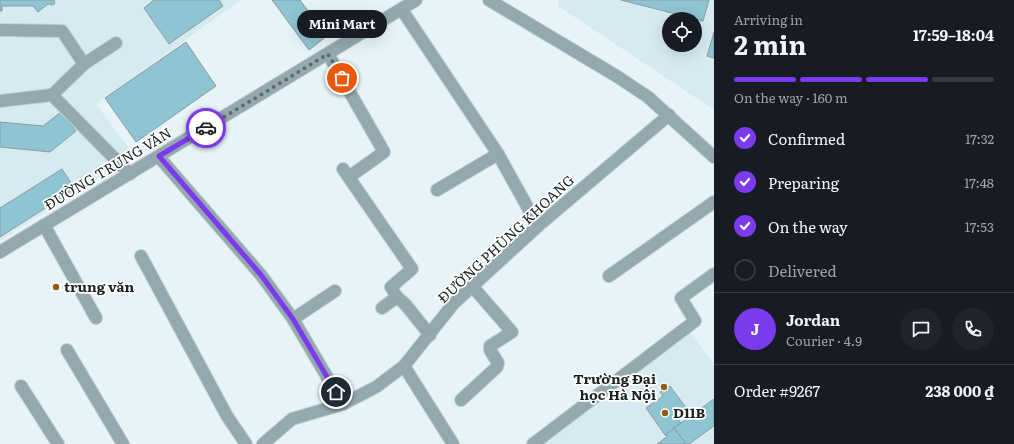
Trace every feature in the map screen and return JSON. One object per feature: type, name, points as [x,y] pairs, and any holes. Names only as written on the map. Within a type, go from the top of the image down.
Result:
[{"type":"street","name":"ĐƯỜNG TRUNG VĂN","points":[[0,252],[402,10],[416,0]]},
{"type":"street","points":[[489,0],[618,77],[669,115],[714,157]]},
{"type":"street","points":[[402,10],[498,154],[538,226]]},
{"type":"street","points":[[0,30],[62,31],[84,64]]},
{"type":"street","points":[[0,101],[52,95],[84,64],[116,43]]},
{"type":"street","points":[[328,54],[384,152],[346,173],[412,269],[391,287],[397,297],[405,304],[430,335]]},
{"type":"street","points":[[52,95],[130,174]]},
{"type":"street","name":"ĐƯỜNG PHÙNG KHOANG","points":[[264,444],[292,419],[343,404],[376,387],[404,366],[454,303],[538,226],[669,115]]},
{"type":"street","points":[[437,190],[498,154]]},
{"type":"street","points":[[159,156],[261,275],[293,319],[343,404]]},
{"type":"street","points":[[609,276],[714,202]]},
{"type":"street","points":[[44,225],[96,318]]},
{"type":"street","points":[[142,256],[228,416],[246,444]]},
{"type":"street","points":[[533,444],[695,321],[681,298],[714,274]]},
{"type":"street","points":[[460,400],[497,367],[498,363],[490,350],[490,346],[512,332],[472,286]]},
{"type":"street","points":[[293,319],[335,291]]},
{"type":"street","points":[[382,308],[397,297]]},
{"type":"street","points":[[67,350],[123,444]]},
{"type":"street","points":[[404,366],[453,444]]},
{"type":"street","points":[[21,386],[58,444]]},
{"type":"shaded area","points":[[0,0],[241,0],[96,104],[134,155],[0,241]]},
{"type":"shaded area","points":[[559,0],[714,0],[714,110],[558,6]]},
{"type":"shaded area","name":"Trường Đại học Hà Nội","points":[[689,330],[714,364],[714,444],[539,444]]},
{"type":"building","points":[[0,0],[54,0],[55,3],[53,5],[48,4],[38,12],[33,6],[2,6],[2,11],[0,11]]},
{"type":"building","points":[[154,0],[219,0],[223,6],[169,44],[144,8]]},
{"type":"building","points":[[272,0],[300,0],[327,36],[309,50]]},
{"type":"building","points":[[621,0],[709,0],[703,21],[702,12],[668,12]]},
{"type":"building","points":[[714,32],[714,58],[707,56]]},
{"type":"building","points":[[186,42],[216,86],[136,142],[105,98]]},
{"type":"building","points":[[61,112],[76,131],[50,152],[0,147],[0,122],[43,126]]},
{"type":"building","points":[[62,169],[75,189],[0,237],[0,208]]},
{"type":"building","name":"D11B","points":[[670,386],[687,409],[676,417],[681,423],[665,435],[646,408],[663,396],[660,392]]},
{"type":"building","points":[[714,399],[714,426],[689,444],[686,444],[674,428]]},
{"type":"building","points":[[674,428],[686,444],[657,444],[668,436],[665,435]]},
{"type":"way so far","points":[[206,128],[328,54],[342,78]]},
{"type":"place","name":"Mini Mart","points":[[342,78]]},
{"type":"place","name":"trung văn","points":[[56,287]]},
{"type":"place","name":"Trường Đại học Hà Nội","points":[[664,387]]},
{"type":"place","name":"D11B","points":[[665,413]]},
{"type":"route","points":[[206,128],[159,156],[261,275],[293,319],[336,392]]}]
